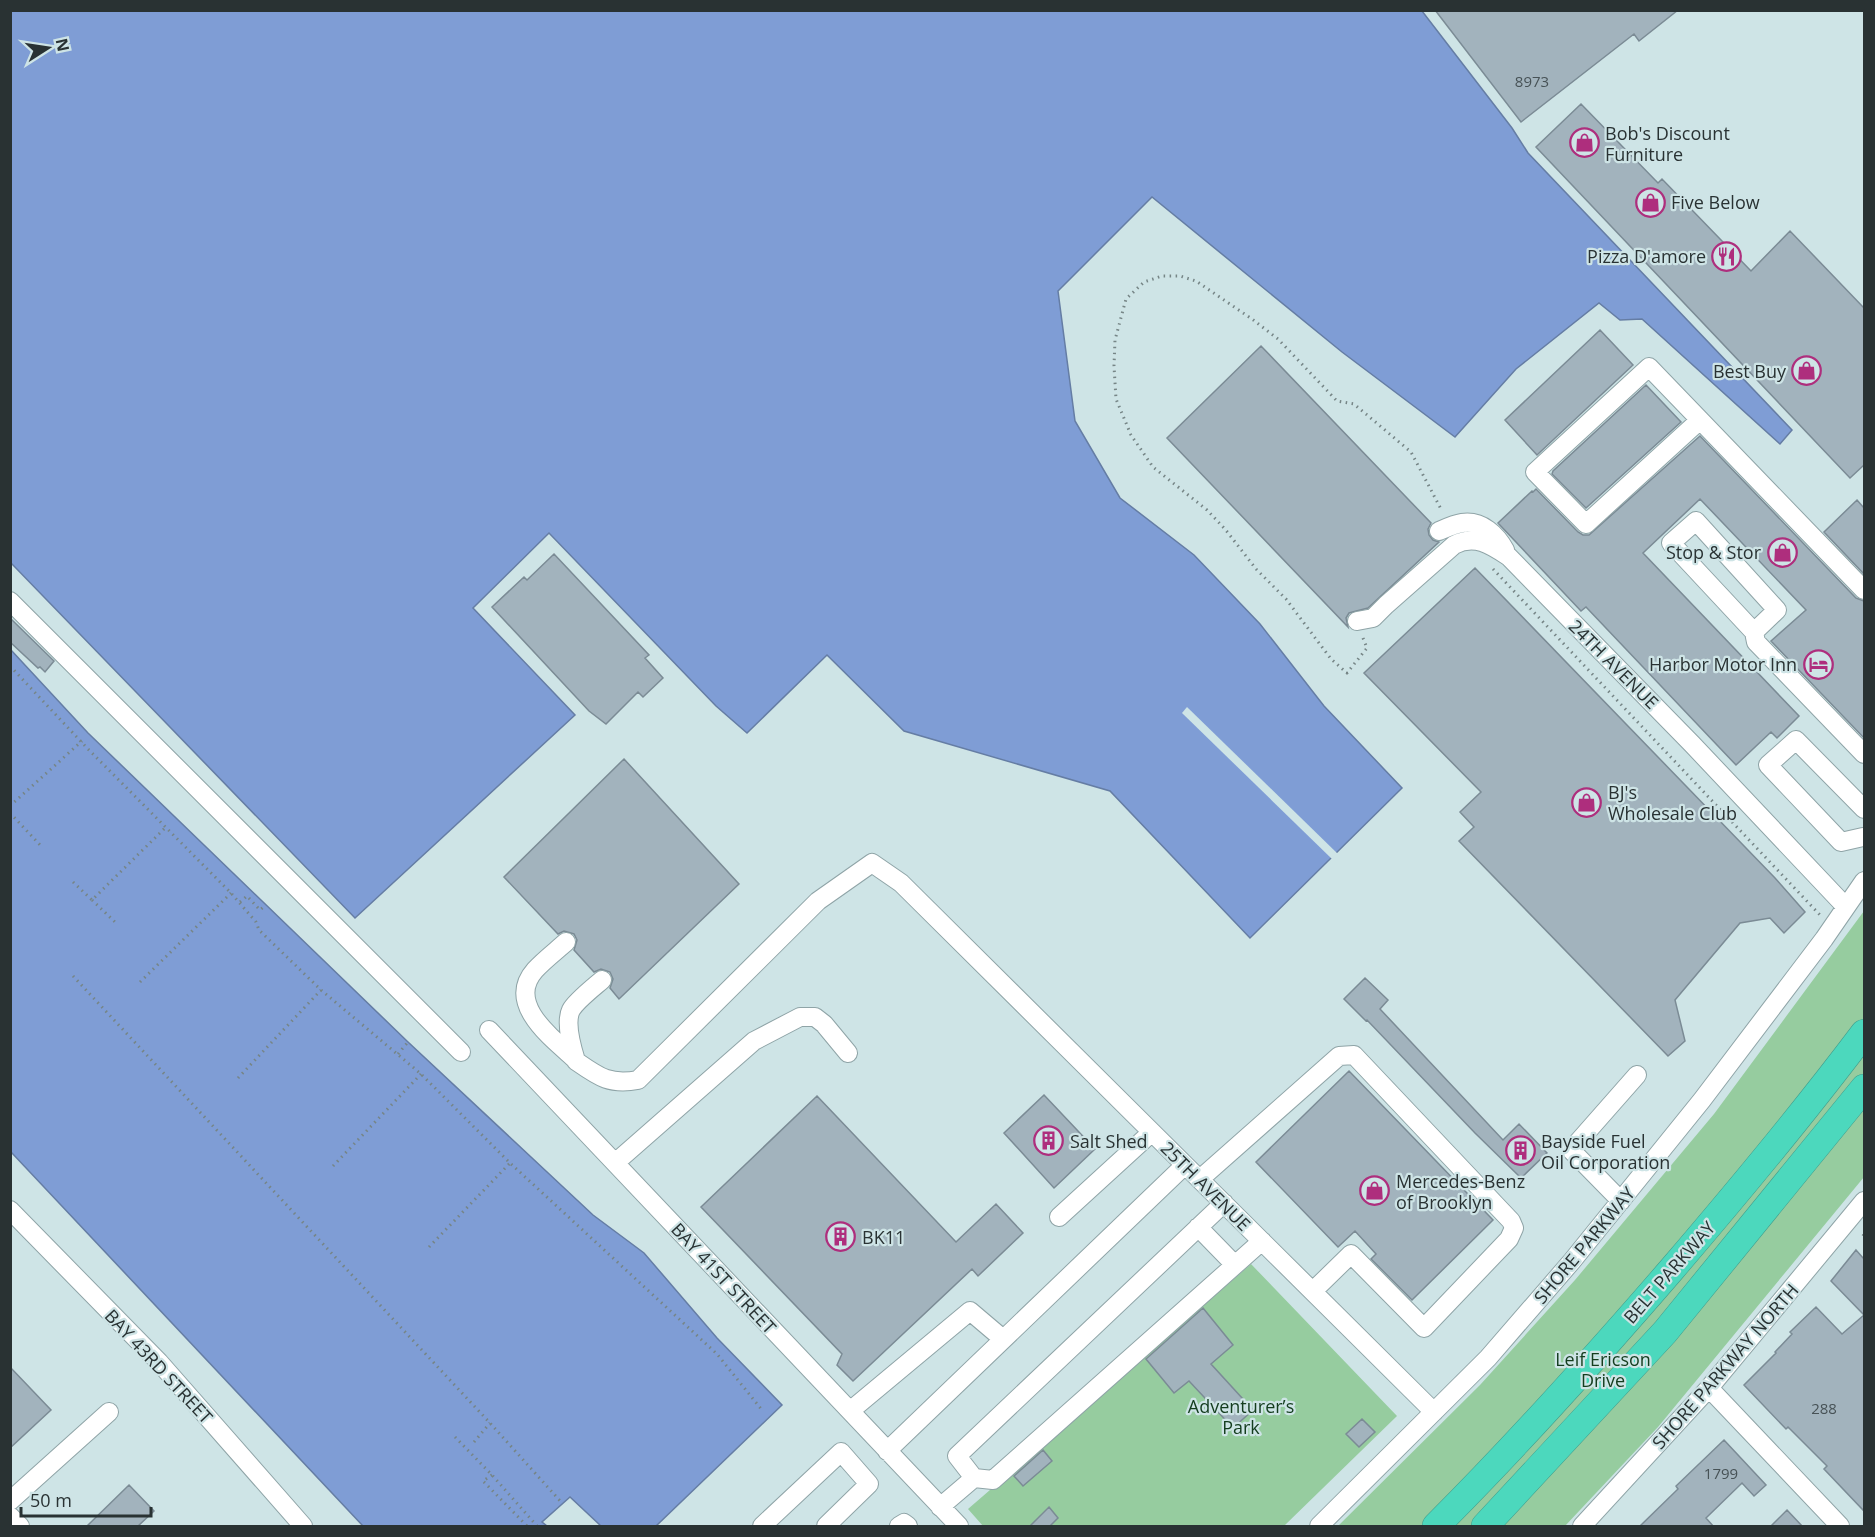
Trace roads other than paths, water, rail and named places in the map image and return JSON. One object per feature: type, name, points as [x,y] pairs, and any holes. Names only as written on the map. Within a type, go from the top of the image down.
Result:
[{"type":"highway","name":"BELT PARKWAY","points":[[1436,1527],[1626,1322],[1786,1135],[1864,1033]]},
{"type":"highway","name":"BELT PARKWAY","points":[[1485,1527],[1665,1332],[1864,1088]]},
{"type":"street","points":[[1700,420],[1586,524],[1535,472],[1649,367],[1864,590]]},
{"type":"street","points":[[1754,632],[1777,610],[1696,521],[1671,543],[1754,632],[1756,642],[1864,754]]},
{"type":"street","points":[[1443,526],[1462,523],[1480,525],[1499,538],[1509,557]]},
{"type":"street","name":"24TH AVENUE","points":[[1357,621],[1373,618],[1454,545],[1465,539],[1487,543],[1509,557],[1692,744],[1846,907]]},
{"type":"street","points":[[10,601],[461,1052]]},
{"type":"street","points":[[1864,809],[1796,740],[1768,765],[1841,842],[1864,836]]},
{"type":"street","name":"25TH AVENUE","points":[[576,1061],[607,1080],[622,1083],[638,1080],[818,902],[872,863],[901,883],[1434,1412]]},
{"type":"street","name":"SHORE PARKWAY","points":[[1319,1527],[1488,1359],[1572,1261],[1702,1100],[1864,880]]},
{"type":"street","points":[[566,942],[534,971],[525,986],[525,997],[532,1016],[576,1061]]},
{"type":"street","points":[[576,1061],[570,1035],[571,1010],[602,980]]},
{"type":"street","points":[[615,1163],[754,1041],[800,1017],[815,1017],[824,1024],[848,1053]]},
{"type":"street","name":"BAY 41ST STREET","points":[[489,1030],[959,1527]]},
{"type":"street","points":[[1200,1179],[1339,1056],[1354,1054],[1514,1227],[1509,1239],[1424,1329],[1351,1254],[1313,1291]]},
{"type":"street","points":[[1621,1201],[1571,1150],[1637,1075]]},
{"type":"street","points":[[1059,1217],[1152,1132]]},
{"type":"street","points":[[887,1451],[1185,1165]]},
{"type":"street","name":"SHORE PARKWAY NORTH","points":[[1582,1527],[1709,1388],[1864,1201]]},
{"type":"street","points":[[1224,1203],[957,1456],[974,1478],[993,1480],[1262,1241]]},
{"type":"street","name":"BAY 43RD STREET","points":[[10,1210],[159,1362],[303,1527]]},
{"type":"street","points":[[1198,1227],[1235,1265]]},
{"type":"street","points":[[850,1411],[970,1311],[1004,1339]]},
{"type":"street","points":[[1709,1388],[1840,1527]]},
{"type":"street","points":[[10,1501],[109,1412]]},
{"type":"street","points":[[762,1527],[842,1452],[869,1484],[826,1527]]},
{"type":"street","points":[[940,1507],[974,1478]]},
{"type":"street","points":[[10,1516],[20,1527]]},
{"type":"street","points":[[899,1527],[904,1523],[908,1527]]},
{"type":"water","points":[[11,11],[1422,11],[1512,128],[1528,153],[1792,430],[1780,444],[1642,319],[1620,320],[1599,303],[1516,369],[1455,437],[1342,352],[1152,197],[1058,291],[1075,421],[1120,498],[1194,555],[1260,624],[1324,706],[1402,788],[1250,938],[1110,791],[904,731],[827,655],[747,733],[716,706],[549,533],[473,608],[575,715],[355,918],[11,563]]},
{"type":"water","points":[[11,650],[88,733],[408,1042],[593,1215],[644,1253],[717,1338],[782,1405],[656,1526],[601,1526],[570,1497],[542,1522],[547,1526],[363,1526],[11,1152]]},
{"type":"place","name":"Bob's Discount Furniture","points":[[1584,143]]},
{"type":"place","name":"Five Below","points":[[1650,202]]},
{"type":"place","name":"Pizza D'amore","points":[[1727,256]]},
{"type":"place","name":"Best Buy","points":[[1807,371]]},
{"type":"place","name":"Stop & Stor","points":[[1782,552]]},
{"type":"place","name":"Harbor Motor Inn","points":[[1818,664]]},
{"type":"place","name":"BJ's Wholesale Club","points":[[1587,802]]},
{"type":"place","name":"Salt Shed","points":[[1049,1141]]},
{"type":"place","name":"Bayside Fuel Oil Corporation","points":[[1520,1151]]},
{"type":"place","name":"Mercedes-Benz of Brooklyn","points":[[1375,1191]]},
{"type":"place","name":"BK11","points":[[841,1237]]},
{"type":"park label","name":"Leif Ericson Drive","points":[[1603,1369]]},
{"type":"park label","name":"Adventurer’s Park","points":[[1241,1416]]}]
